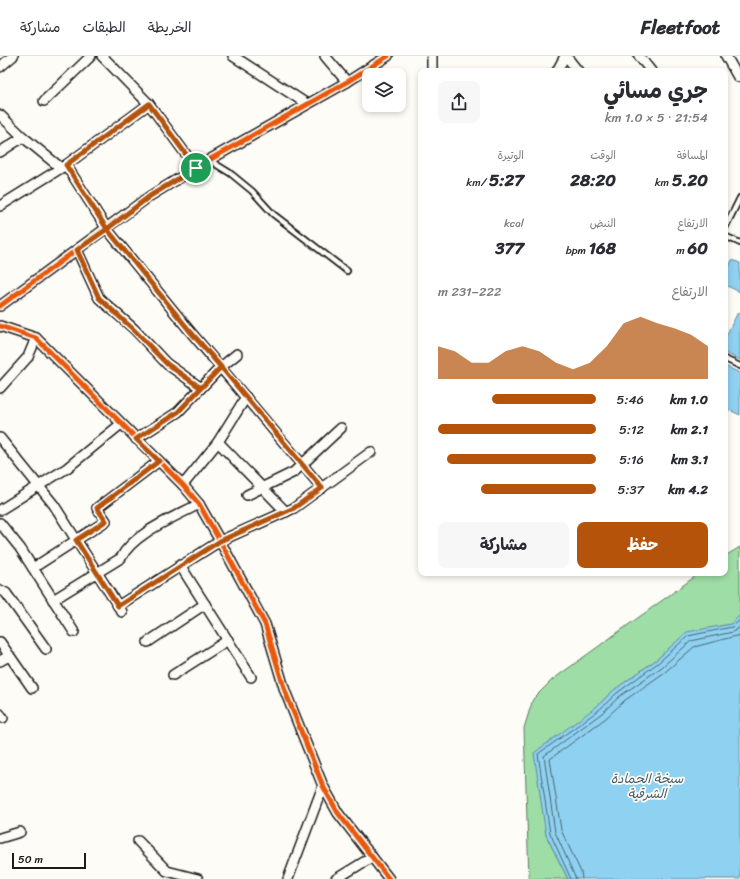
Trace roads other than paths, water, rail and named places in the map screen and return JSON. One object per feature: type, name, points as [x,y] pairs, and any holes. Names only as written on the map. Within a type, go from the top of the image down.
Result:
[{"type":"street","points":[[0,67],[13,56]]},
{"type":"street","points":[[44,101],[91,56]]},
{"type":"street","points":[[102,56],[149,104],[196,168]]},
{"type":"street","points":[[233,56],[307,104]]},
{"type":"street","points":[[325,56],[347,82]]},
{"type":"street","points":[[0,306],[150,196],[209,160],[347,82],[388,56]]},
{"type":"street","points":[[432,56],[432,68]]},
{"type":"street","points":[[559,68],[566,56],[576,68]]},
{"type":"street","points":[[639,56],[649,68]]},
{"type":"street","points":[[726,56],[738,77]]},
{"type":"street","points":[[0,206],[64,166],[149,104]]},
{"type":"street","points":[[0,115],[23,138],[64,166],[107,229],[189,330],[322,488]]},
{"type":"street","points":[[0,152],[23,138]]},
{"type":"street","points":[[77,250],[99,298],[134,330],[167,364],[201,388]]},
{"type":"street","points":[[0,326],[36,338],[183,485],[198,504],[265,624],[286,691],[323,786],[338,813],[389,879]]},
{"type":"street","points":[[0,388],[28,357],[36,338]]},
{"type":"street","points":[[136,439],[178,412],[221,367],[237,354]]},
{"type":"street","points":[[183,485],[218,442],[246,397]]},
{"type":"street","points":[[0,510],[40,487],[67,468],[121,424]]},
{"type":"street","points":[[247,495],[294,472],[341,428]]},
{"type":"street","points":[[0,438],[54,504],[120,609],[180,565],[220,541],[286,512],[371,452]]},
{"type":"street","points":[[218,442],[286,512]]},
{"type":"street","points":[[33,568],[106,521],[97,508],[159,461]]},
{"type":"street","points":[[54,600],[121,558],[125,548],[149,531],[198,504]]},
{"type":"street","points":[[0,523],[33,568],[74,632]]},
{"type":"street","points":[[180,565],[250,677]]},
{"type":"street","points":[[0,590],[6,593],[46,649]]},
{"type":"street","points":[[148,642],[205,604]]},
{"type":"street","points":[[172,675],[228,640]]},
{"type":"street","points":[[0,642],[32,688]]},
{"type":"street","points":[[0,661],[9,656]]},
{"type":"street","points":[[288,879],[323,786]]},
{"type":"street","points":[[0,838],[20,832]]},
{"type":"street","points":[[138,841],[166,875],[198,879]]},
{"type":"street","points":[[336,879],[372,857]]},
{"type":"lane","points":[[209,160],[230,173],[252,191],[273,214],[347,271]]},
{"type":"lane","points":[[728,222],[740,198]]},
{"type":"lane","points":[[728,237],[740,243]]},
{"type":"lane","points":[[728,360],[740,366]]},
{"type":"water","points":[[732,260],[740,263],[740,292],[728,286],[728,269]]},
{"type":"water","points":[[738,312],[740,313],[740,360],[728,354],[728,332]]},
{"type":"water","points":[[728,367],[740,373],[740,415],[728,409]]},
{"type":"water","name":"سبخة الحمادة الشرقية","points":[[740,615],[740,879],[568,879],[546,835],[534,753],[596,707],[614,690],[656,660],[687,632],[731,624]]}]
